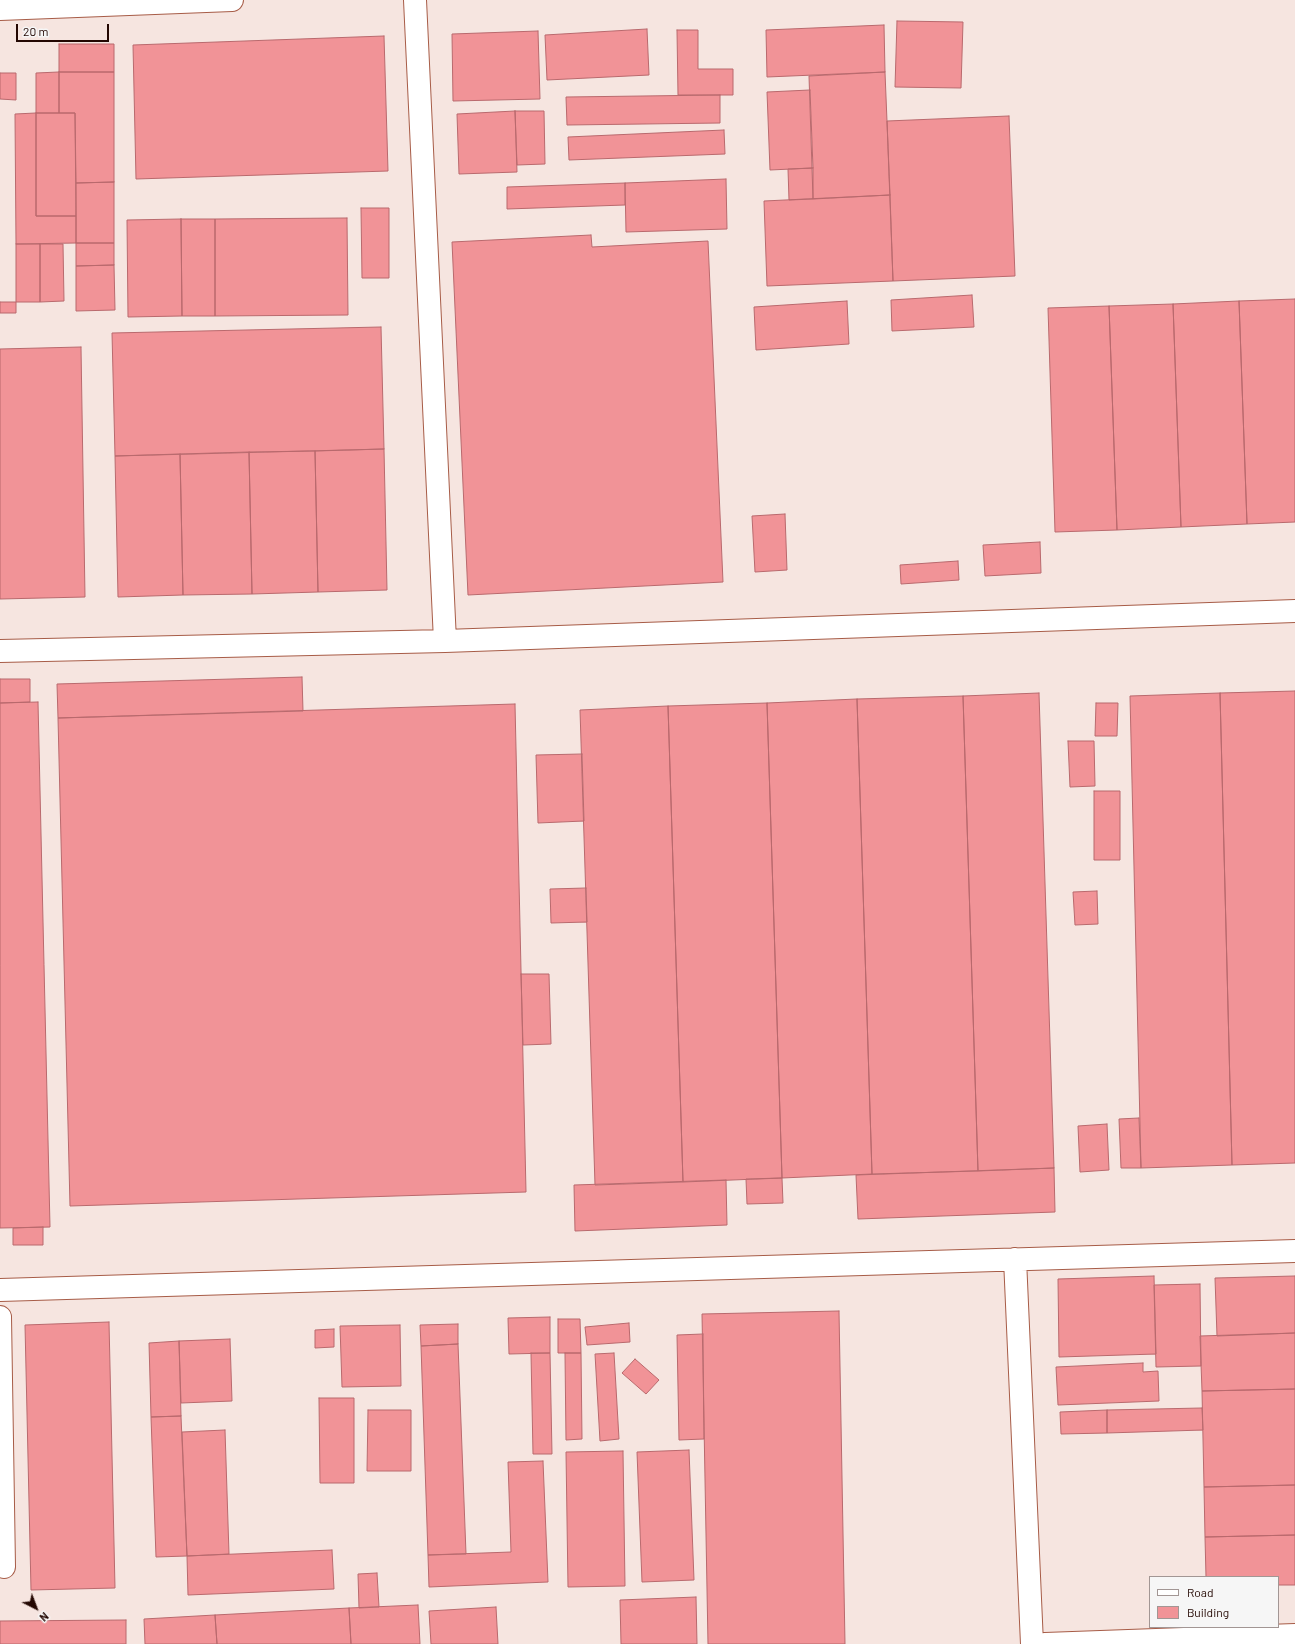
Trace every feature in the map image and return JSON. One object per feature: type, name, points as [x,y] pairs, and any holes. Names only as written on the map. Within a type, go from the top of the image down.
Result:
[{"type":"lane","points":[[0,9],[232,0]]},
{"type":"lane","points":[[415,0],[445,641]]},
{"type":"lane","points":[[0,651],[445,641],[1295,611]]},
{"type":"lane","points":[[0,1290],[1295,1251]]},
{"type":"lane","points":[[1015,1259],[1032,1644]]},
{"type":"lane","points":[[0,1316],[4,1567]]},
{"type":"lane","points":[[1045,1644],[1295,1635]]},
{"type":"building","points":[[897,21],[963,22],[961,88],[895,87]]},
{"type":"building","points":[[884,25],[885,72],[767,77],[766,30]]},
{"type":"building","points":[[647,29],[649,75],[547,80],[545,35]]},
{"type":"building","points":[[677,30],[698,30],[698,69],[733,69],[733,95],[678,95]]},
{"type":"building","points":[[538,31],[540,99],[453,101],[452,34]]},
{"type":"building","points":[[384,36],[388,171],[136,179],[133,45]]},
{"type":"building","points":[[59,44],[114,44],[114,72],[59,72]]},
{"type":"building","points":[[59,72],[59,113],[36,113],[36,73]]},
{"type":"building","points":[[59,72],[114,72],[114,182],[76,183],[75,113],[59,113]]},
{"type":"building","points":[[885,72],[890,195],[813,199],[809,76]]},
{"type":"building","points":[[0,73],[16,73],[16,100],[0,99]]},
{"type":"building","points":[[810,90],[813,168],[770,170],[767,92]]},
{"type":"building","points":[[720,95],[720,123],[567,125],[566,97]]},
{"type":"building","points":[[515,111],[544,111],[545,164],[517,165]]},
{"type":"building","points":[[515,111],[517,172],[459,174],[457,114]]},
{"type":"building","points":[[36,113],[36,216],[76,216],[76,243],[16,244],[15,114]]},
{"type":"building","points":[[36,113],[75,113],[76,216],[36,216]]},
{"type":"building","points":[[1009,116],[1015,276],[893,281],[887,121]]},
{"type":"building","points":[[724,130],[725,154],[569,160],[568,137]]},
{"type":"building","points":[[813,168],[813,199],[789,200],[788,169]]},
{"type":"building","points":[[726,179],[727,229],[626,232],[625,183]]},
{"type":"building","points":[[114,182],[114,243],[76,243],[76,183]]},
{"type":"building","points":[[625,183],[625,205],[507,209],[507,187]]},
{"type":"building","points":[[890,195],[893,281],[767,286],[764,201]]},
{"type":"building","points":[[361,208],[389,208],[389,278],[362,278]]},
{"type":"building","points":[[347,218],[348,315],[215,316],[215,219]]},
{"type":"building","points":[[181,219],[182,316],[128,317],[127,220]]},
{"type":"building","points":[[181,219],[215,219],[215,316],[182,316]]},
{"type":"building","points":[[591,235],[592,247],[708,241],[723,582],[468,595],[452,242]]},
{"type":"building","points":[[76,243],[114,243],[114,265],[76,266]]},
{"type":"building","points":[[16,244],[40,244],[40,302],[16,302]]},
{"type":"building","points":[[40,244],[63,244],[64,301],[40,302]]},
{"type":"building","points":[[114,265],[115,310],[76,311],[76,266]]},
{"type":"building","points":[[972,295],[974,327],[892,331],[891,300]]},
{"type":"building","points":[[1295,299],[1295,522],[1247,524],[1239,301]]},
{"type":"building","points":[[847,301],[849,344],[756,350],[754,307]]},
{"type":"building","points":[[1239,301],[1247,524],[1181,527],[1173,304]]},
{"type":"building","points":[[0,302],[16,302],[16,313],[0,313]]},
{"type":"building","points":[[1173,304],[1181,527],[1117,530],[1109,306]]},
{"type":"building","points":[[1109,306],[1117,530],[1055,532],[1048,308]]},
{"type":"building","points":[[381,327],[384,449],[115,456],[112,333]]},
{"type":"building","points":[[81,347],[85,597],[0,599],[0,349]]},
{"type":"building","points":[[384,449],[387,590],[318,592],[315,451]]},
{"type":"building","points":[[315,451],[318,592],[252,594],[249,452]]},
{"type":"building","points":[[249,452],[252,594],[183,595],[180,454]]},
{"type":"building","points":[[180,454],[183,595],[118,597],[115,456]]},
{"type":"building","points":[[785,514],[787,570],[755,572],[752,516]]},
{"type":"building","points":[[1040,542],[1041,573],[985,576],[983,545]]},
{"type":"building","points":[[958,561],[959,580],[901,584],[900,565]]},
{"type":"building","points":[[302,677],[303,711],[58,718],[57,684]]},
{"type":"building","points":[[0,679],[30,679],[30,702],[0,703]]},
{"type":"building","points":[[1295,691],[1295,1163],[1232,1165],[1220,693]]},
{"type":"building","points":[[1039,693],[1054,1168],[978,1171],[963,696]]},
{"type":"building","points":[[1220,693],[1232,1165],[1141,1168],[1130,696]]},
{"type":"building","points":[[963,696],[978,1171],[872,1174],[857,699]]},
{"type":"building","points":[[857,699],[872,1174],[782,1178],[767,703]]},
{"type":"building","points":[[38,702],[50,1227],[0,1228],[0,703]]},
{"type":"building","points":[[767,703],[782,1178],[683,1182],[668,706]]},
{"type":"building","points":[[1096,703],[1118,703],[1117,736],[1095,736]]},
{"type":"building","points":[[515,704],[526,1192],[70,1206],[58,718]]},
{"type":"building","points":[[668,706],[683,1182],[595,1185],[580,710]]},
{"type":"building","points":[[1068,741],[1094,741],[1095,786],[1070,787]]},
{"type":"building","points":[[582,754],[584,821],[538,823],[536,755]]},
{"type":"building","points":[[1094,791],[1120,791],[1120,860],[1094,860]]},
{"type":"building","points":[[586,888],[587,922],[551,923],[550,889]]},
{"type":"building","points":[[1097,891],[1098,924],[1075,925],[1073,892]]},
{"type":"building","points":[[521,974],[549,974],[551,1044],[523,1045]]},
{"type":"building","points":[[1139,1118],[1141,1168],[1121,1168],[1119,1119]]},
{"type":"building","points":[[1107,1124],[1109,1170],[1080,1172],[1078,1126]]},
{"type":"building","points":[[1054,1168],[1055,1212],[858,1219],[856,1175]]},
{"type":"building","points":[[782,1178],[783,1203],[747,1204],[746,1179]]},
{"type":"building","points":[[726,1180],[727,1225],[575,1231],[574,1185]]},
{"type":"building","points":[[43,1227],[43,1245],[13,1245],[13,1228]]},
{"type":"building","points":[[1154,1276],[1156,1354],[1059,1357],[1058,1279]]},
{"type":"building","points":[[1295,1276],[1295,1333],[1217,1336],[1215,1278]]},
{"type":"building","points":[[1200,1284],[1201,1366],[1156,1367],[1154,1285]]},
{"type":"building","points":[[839,1311],[845,1644],[708,1644],[702,1314]]},
{"type":"building","points":[[550,1317],[550,1353],[509,1354],[508,1318]]},
{"type":"building","points":[[558,1319],[580,1319],[581,1353],[558,1353]]},
{"type":"building","points":[[109,1322],[115,1588],[31,1590],[25,1325]]},
{"type":"building","points":[[629,1323],[630,1342],[587,1345],[585,1327]]},
{"type":"building","points":[[458,1324],[458,1344],[421,1346],[420,1325]]},
{"type":"building","points":[[400,1325],[401,1386],[342,1387],[340,1326]]},
{"type":"building","points":[[334,1329],[334,1347],[315,1348],[315,1330]]},
{"type":"building","points":[[1295,1333],[1295,1389],[1202,1391],[1200,1336]]},
{"type":"building","points":[[703,1334],[704,1439],[679,1440],[677,1335]]},
{"type":"building","points":[[230,1339],[232,1401],[181,1403],[179,1341]]},
{"type":"building","points":[[179,1341],[181,1416],[151,1417],[149,1343]]},
{"type":"building","points":[[458,1344],[466,1554],[428,1555],[421,1346]]},
{"type":"building","points":[[531,1353],[550,1353],[552,1454],[533,1454]]},
{"type":"building","points":[[565,1353],[581,1353],[582,1439],[566,1440]]},
{"type":"building","points":[[614,1353],[619,1439],[600,1441],[595,1354]]},
{"type":"building","points":[[635,1359],[659,1380],[646,1394],[622,1373]]},
{"type":"building","points":[[1143,1363],[1143,1372],[1158,1371],[1159,1401],[1058,1405],[1056,1367]]},
{"type":"building","points":[[1295,1389],[1295,1485],[1204,1487],[1202,1391]]},
{"type":"building","points":[[319,1398],[354,1398],[354,1483],[320,1483]]},
{"type":"building","points":[[1202,1408],[1203,1430],[1107,1433],[1107,1410]]},
{"type":"building","points":[[368,1410],[411,1410],[411,1471],[367,1471]]},
{"type":"building","points":[[1107,1410],[1107,1433],[1061,1434],[1060,1412]]},
{"type":"building","points":[[181,1416],[187,1556],[156,1557],[151,1417]]},
{"type":"building","points":[[225,1430],[229,1554],[187,1556],[182,1432]]},
{"type":"building","points":[[689,1450],[694,1580],[642,1582],[637,1452]]},
{"type":"building","points":[[623,1451],[625,1586],[568,1587],[566,1452]]},
{"type":"building","points":[[543,1461],[548,1582],[429,1587],[428,1555],[511,1552],[508,1462]]},
{"type":"building","points":[[1295,1485],[1295,1535],[1205,1537],[1204,1487]]},
{"type":"building","points":[[1295,1535],[1295,1585],[1279,1585],[1279,1576],[1206,1576],[1205,1537]]},
{"type":"building","points":[[332,1550],[334,1589],[188,1595],[187,1556]]},
{"type":"building","points":[[377,1573],[379,1607],[359,1608],[358,1574]]},
{"type":"building","points":[[696,1597],[697,1644],[621,1644],[620,1600]]},
{"type":"building","points":[[418,1605],[420,1644],[351,1644],[349,1608]]},
{"type":"building","points":[[496,1607],[498,1644],[431,1644],[429,1611]]},
{"type":"building","points":[[349,1608],[351,1644],[217,1644],[215,1615]]},
{"type":"building","points":[[215,1615],[217,1644],[145,1644],[144,1619]]},
{"type":"building","points":[[126,1620],[126,1644],[0,1644],[0,1621]]}]
